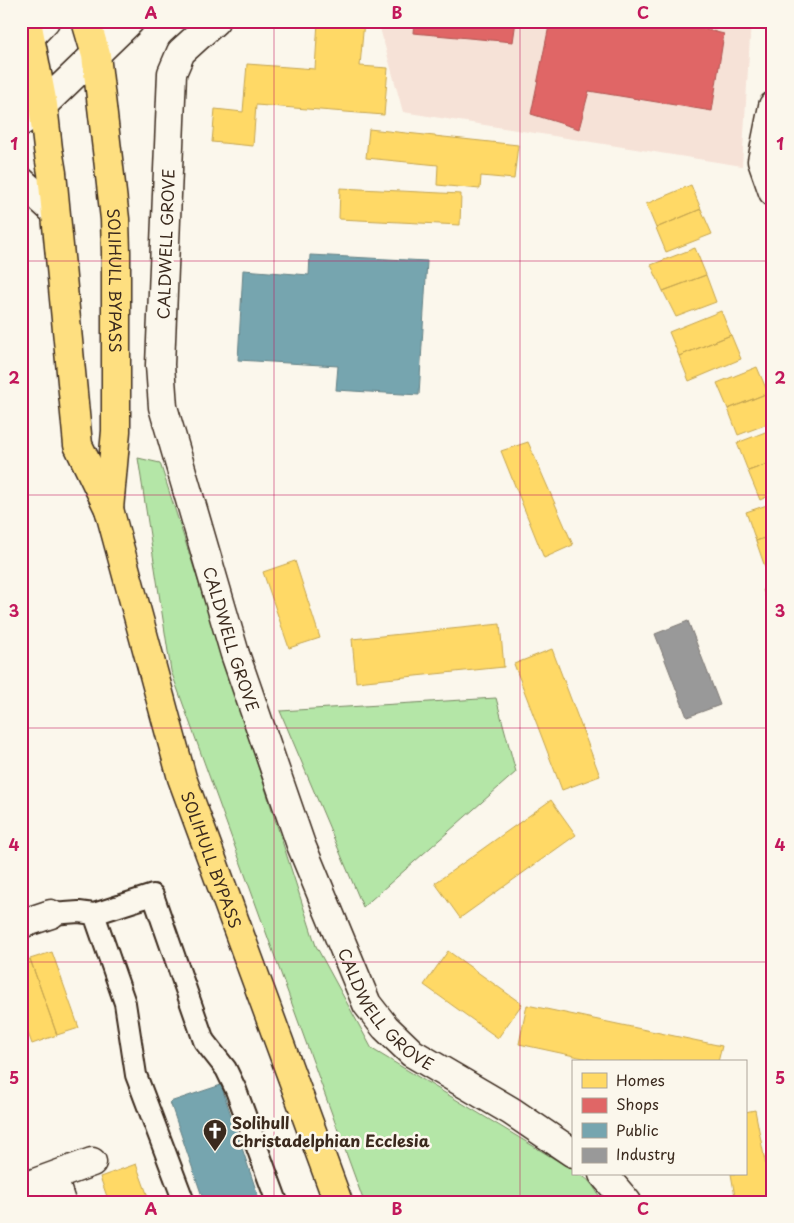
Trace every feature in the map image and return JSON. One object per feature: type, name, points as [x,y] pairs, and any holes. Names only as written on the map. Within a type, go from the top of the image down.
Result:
[{"type":"highway","name":"SOLIHULL BYPASS","points":[[86,21],[96,55],[116,252],[116,431],[109,508]]},
{"type":"highway","name":"SOLIHULL BYPASS","points":[[31,31],[52,173],[78,445],[109,508],[182,778],[338,1202]]},
{"type":"street","points":[[21,122],[43,105],[130,21]]},
{"type":"street","name":"CALDWELL GROVE","points":[[215,21],[181,52],[172,73],[160,365],[163,407],[235,654],[301,845],[367,1004],[385,1027],[412,1053],[511,1111],[572,1151]]},
{"type":"street","points":[[773,106],[762,161],[773,192]]},
{"type":"street","points":[[21,181],[55,212]]},
{"type":"street","points":[[21,924],[51,914]]},
{"type":"street","points":[[21,1188],[57,1190],[92,1162]]},
{"type":"street","points":[[605,1176],[627,1202]]},
{"type":"lane","points":[[51,914],[79,912],[94,914],[153,895],[204,1041],[226,1069],[277,1202]]},
{"type":"lane","points":[[94,914],[125,1003],[136,1075],[184,1202]]},
{"type":"shaded area","points":[[378,21],[751,21],[742,166],[403,112]]},
{"type":"green space","points":[[138,458],[160,463],[316,946],[372,1049],[572,1169],[572,1176],[581,1176],[587,1180],[603,1202],[364,1202],[171,671]]},
{"type":"green space","points":[[496,698],[516,772],[363,907],[280,711]]},
{"type":"building: Homes","points":[[318,21],[364,21],[360,66],[388,68],[384,115],[256,105],[253,146],[212,142],[215,109],[243,112],[247,64],[315,69]]},
{"type":"building: Homes","points":[[369,129],[518,145],[514,179],[481,176],[480,189],[437,185],[438,165],[366,158]]},
{"type":"building: Homes","points":[[691,185],[701,209],[656,228],[646,204]]},
{"type":"building: Homes","points":[[340,188],[461,194],[460,225],[339,219]]},
{"type":"building: Homes","points":[[701,209],[712,234],[666,252],[656,228]]},
{"type":"building: Homes","points":[[695,248],[706,275],[663,291],[651,265]]},
{"type":"building: Homes","points":[[706,275],[716,302],[676,317],[663,291]]},
{"type":"building: Homes","points":[[721,311],[731,335],[679,356],[669,332]]},
{"type":"building: Homes","points":[[731,335],[741,359],[689,381],[679,356]]},
{"type":"building: Homes","points":[[757,367],[768,393],[728,409],[717,383]]},
{"type":"building: Homes","points":[[768,393],[773,406],[773,422],[738,435],[728,409]]},
{"type":"building: Homes","points":[[773,429],[773,462],[748,471],[737,443]]},
{"type":"building: Homes","points":[[528,442],[573,545],[544,558],[501,451]]},
{"type":"building: Homes","points":[[773,462],[773,494],[760,500],[748,471]]},
{"type":"building: Homes","points":[[773,503],[773,535],[756,541],[746,512]]},
{"type":"building: Homes","points":[[773,535],[773,567],[766,570],[756,541]]},
{"type":"building: Homes","points":[[295,561],[320,638],[289,648],[263,572]]},
{"type":"building: Homes","points":[[773,586],[773,616],[763,590]]},
{"type":"building: Homes","points":[[500,624],[504,667],[356,682],[352,639]]},
{"type":"building: Homes","points":[[552,649],[600,776],[562,790],[514,664]]},
{"type":"building: Homes","points":[[551,800],[576,835],[460,918],[435,883]]},
{"type":"building: Homes","points":[[448,951],[522,1004],[498,1038],[424,985]]},
{"type":"building: Homes","points":[[52,952],[79,1028],[57,1035],[30,959]]},
{"type":"building: Homes","points":[[30,959],[57,1035],[32,1044],[21,1014],[21,962]]},
{"type":"building: Homes","points":[[527,1005],[722,1046],[718,1060],[593,1060],[519,1044]]},
{"type":"building: Homes","points":[[21,1033],[26,1047],[21,1049]]},
{"type":"building: Homes","points":[[755,1110],[773,1202],[736,1202],[731,1176],[746,1176],[746,1112]]},
{"type":"building: Homes","points":[[136,1164],[150,1202],[109,1202],[100,1177]]},
{"type":"building: Shops","points":[[414,21],[516,21],[513,42],[413,33]]},
{"type":"building: Shops","points":[[550,21],[672,21],[724,34],[712,111],[589,91],[579,129],[531,114]]},
{"type":"building: Public","points":[[310,255],[427,261],[419,395],[336,390],[338,366],[238,360],[243,270],[309,275]]},
{"type":"building: Public","name":"Solihull Christadelphian Ecclesia","points":[[221,1085],[260,1202],[204,1202],[170,1102]]},
{"type":"building: Industry","points":[[688,621],[720,705],[687,717],[655,634]]},
{"type":"place","name":"Solihull Christadelphian Ecclesia","points":[[215,1152]]}]
